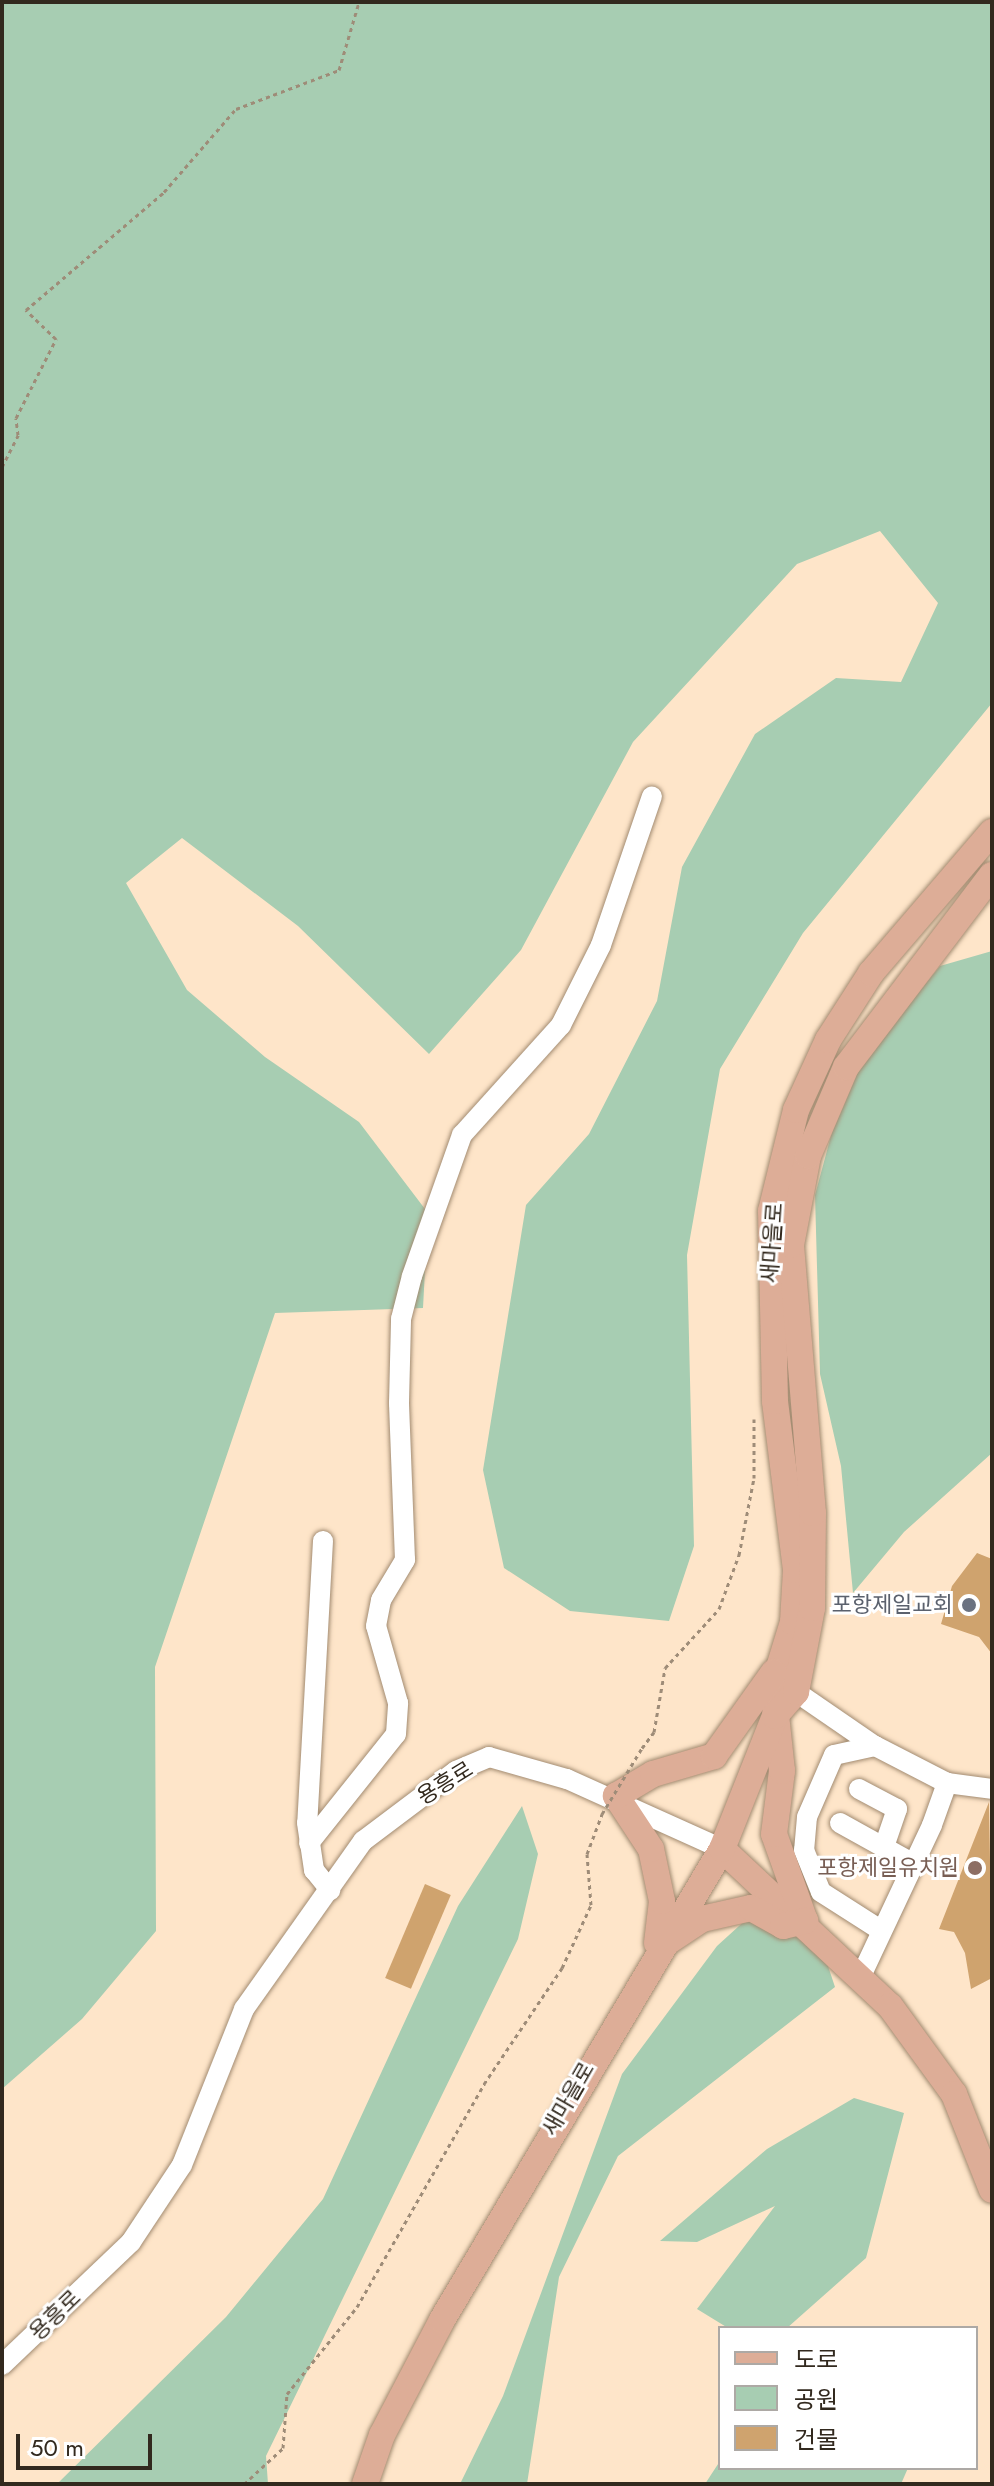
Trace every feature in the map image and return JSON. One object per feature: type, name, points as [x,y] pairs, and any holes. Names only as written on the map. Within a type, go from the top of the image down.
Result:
[{"type":"main road","name":"새마을로","points":[[365,2484],[382,2435],[442,2320],[656,1950],[722,1849],[775,1716],[779,1665],[793,1622],[796,1570],[775,1401],[771,1211],[796,1110],[871,973],[992,832]]},
{"type":"main road","name":"새마을로","points":[[775,1716],[796,1692],[812,1608],[813,1513],[791,1245],[808,1156],[846,1067],[992,875]]},
{"type":"main road","points":[[656,1950],[658,1875],[651,1849],[609,1805],[653,1774],[714,1756],[779,1665]]},
{"type":"main road","points":[[656,1950],[702,1919],[751,1908],[783,1926],[805,1921],[774,1834],[782,1771],[775,1716]]},
{"type":"main road","name":"용흥로","points":[[722,1849],[805,1921],[861,1976],[954,2094],[992,2190]]},
{"type":"street","points":[[309,1843],[396,1734],[398,1703],[376,1626],[381,1600],[405,1560],[399,1403],[401,1319],[412,1276],[462,1135],[568,1012],[601,945],[652,796]]},
{"type":"street","points":[[323,1541],[309,1843],[314,1870],[330,1890]]},
{"type":"street","points":[[796,1692],[875,1746],[947,1783],[992,1789]]},
{"type":"street","points":[[875,1746],[834,1755],[807,1817],[804,1850],[821,1892],[882,1931]]},
{"type":"street","name":"용흥로","points":[[6,2353],[131,2242],[182,2165],[244,2009],[363,1841],[456,1771],[489,1757],[722,1849]]},
{"type":"street","points":[[861,1976],[914,1864],[947,1783]]},
{"type":"street","points":[[859,1789],[897,1809],[884,1847]]},
{"type":"street","points":[[840,1823],[914,1864]]},
{"type":"path","points":[[2,467],[18,435],[16,418],[56,339],[26,310],[164,192],[236,109],[339,70],[359,2]]},
{"type":"path","points":[[244,2484],[283,2448],[287,2394],[357,2307],[484,2084],[562,1968],[591,1905],[587,1854],[609,1805],[654,1732],[665,1668],[719,1609],[739,1555],[754,1478],[754,1411]]},
{"type":"green space","points":[[2,2],[992,2],[992,703],[803,933],[720,1069],[687,1255],[694,1546],[669,1621],[570,1611],[504,1568],[483,1470],[526,1205],[589,1134],[657,1001],[682,867],[755,734],[836,678],[901,682],[938,603],[880,531],[797,564],[633,742],[521,950],[429,1054],[298,926],[182,838],[126,883],[187,990],[265,1057],[359,1122],[428,1213],[423,1308],[275,1313],[155,1667],[156,1931],[82,2019],[2,2089]]},
{"type":"green space","points":[[992,951],[992,1453],[904,1532],[853,1593],[841,1466],[820,1374],[815,1195],[842,1095],[859,1065],[940,966]]},
{"type":"green space","points":[[522,1806],[538,1854],[518,1939],[266,2456],[268,2484],[57,2484],[226,2317],[323,2199],[458,1906]]},
{"type":"green space","points":[[772,1896],[816,1930],[835,1987],[618,2156],[559,2277],[527,2484],[460,2484],[503,2396],[622,2074],[717,1946]]},
{"type":"green space","points":[[854,2098],[904,2113],[866,2258],[789,2326],[725,2326],[697,2309],[775,2206],[697,2242],[660,2241],[767,2149]]},
{"type":"green space","points":[[718,2464],[718,2470],[907,2470],[901,2484],[705,2484]]},
{"type":"building","name":"포항제일교회","points":[[977,1553],[992,1559],[992,1654],[979,1637],[941,1624],[952,1586]]},
{"type":"building","points":[[989,1802],[992,1978],[971,1989],[965,1953],[954,1932],[939,1929]]},
{"type":"building","points":[[425,1884],[451,1895],[411,1989],[385,1978]]},
{"type":"place","name":"포항제일교회","points":[[969,1605]]},
{"type":"place","name":"포항제일유치원","points":[[975,1868]]}]
